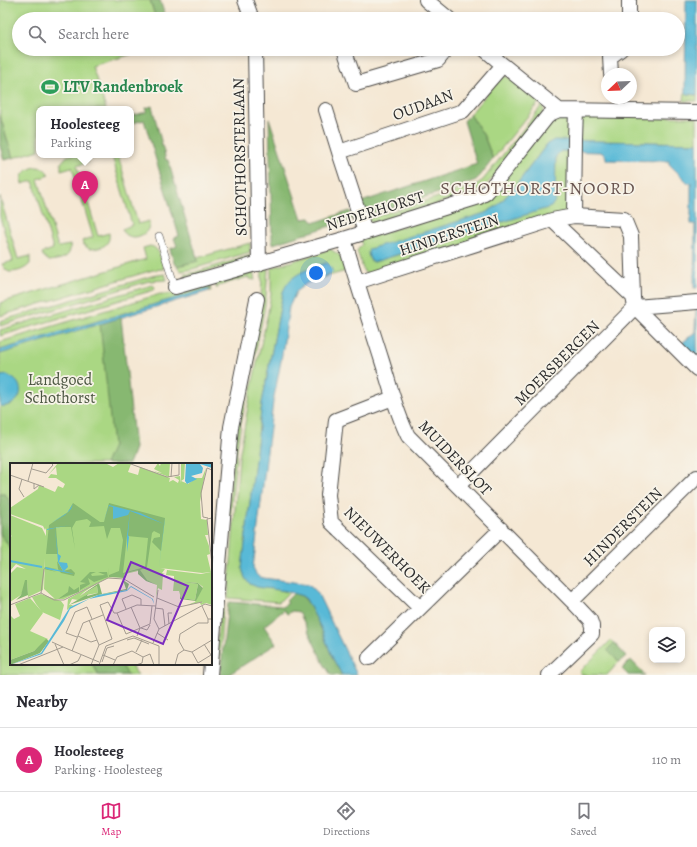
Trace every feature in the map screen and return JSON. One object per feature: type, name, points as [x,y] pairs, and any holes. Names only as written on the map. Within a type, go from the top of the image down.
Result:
[{"type":"street","points":[[245,0],[249,12]]},
{"type":"street","points":[[426,0],[441,12]]},
{"type":"street","points":[[629,0],[629,12]]},
{"type":"street","name":"SCHOTHORSTERLAAN","points":[[255,56],[259,264]]},
{"type":"street","points":[[346,56],[356,84],[438,60],[441,56]]},
{"type":"street","points":[[492,56],[559,110],[576,110],[613,104],[697,112]]},
{"type":"street","points":[[611,56],[610,57],[611,68]]},
{"type":"street","name":"OUDAAN","points":[[339,152],[463,111],[503,65]]},
{"type":"street","points":[[326,110],[365,232]]},
{"type":"street","name":"NEDERHORST","points":[[175,287],[344,239],[479,197],[493,185],[547,117],[559,110]]},
{"type":"street","points":[[574,216],[576,110]]},
{"type":"street","name":"HINDERSTEIN","points":[[357,282],[552,220],[574,216],[624,219],[631,236],[634,302]]},
{"type":"street","points":[[552,220],[634,302],[697,369]]},
{"type":"street","name":"MUIDERSLOT","points":[[344,239],[393,398],[408,436],[572,600],[590,620],[592,634],[549,675]]},
{"type":"street","points":[[212,651],[231,427],[257,299]]},
{"type":"street","points":[[634,302],[697,302]]},
{"type":"street","name":"MOERSBERGEN","points":[[458,486],[634,302]]},
{"type":"street","name":"NIEUWERHOEK","points":[[393,398],[336,420],[328,495],[331,522],[420,608],[501,529]]},
{"type":"street","name":"HINDERSTEIN","points":[[572,600],[697,477]]},
{"type":"street","points":[[369,658],[420,608]]},
{"type":"street","points":[[210,675],[211,665]]},
{"type":"lane","points":[[159,236],[175,287]]},
{"type":"green space","name":"LTV Randenbroek","points":[[0,0],[150,0],[154,12],[12,12],[12,56],[125,56],[92,66],[105,106],[36,106],[36,151],[13,158],[0,116]]},
{"type":"green space","points":[[150,0],[160,0],[164,12],[154,12]]},
{"type":"green space","points":[[505,76],[540,101],[493,159],[484,136],[470,114],[501,77]]},
{"type":"green space","points":[[685,92],[688,94],[697,95],[697,101],[684,101]]},
{"type":"green space","points":[[543,104],[543,113],[491,180],[480,190],[376,224],[367,219],[474,186],[483,180]]},
{"type":"green space","points":[[152,106],[166,160],[168,160],[198,261],[177,266],[174,263],[170,249],[177,246],[174,238],[179,236],[144,120],[134,123],[134,115],[146,112],[146,108]]},
{"type":"green space","points":[[470,114],[484,136],[493,159],[476,180],[455,188],[362,216],[358,203],[477,164],[464,121]]},
{"type":"green space","points":[[0,116],[13,158],[4,160],[0,146]]},
{"type":"green space","points":[[558,116],[572,116],[572,141],[547,144],[514,188],[497,206],[485,213],[368,253],[370,260],[374,262],[525,215],[555,173],[556,156],[560,151],[572,151],[569,212],[369,275],[364,272],[357,251],[362,244],[360,240],[480,202],[553,119]]},
{"type":"green space","points":[[579,116],[697,117],[697,143],[579,141]]},
{"type":"green space","points":[[269,118],[302,219],[310,218],[312,221],[316,222],[350,211],[353,219],[273,244]]},
{"type":"green space","points":[[65,158],[86,158],[88,162],[77,166],[98,236],[109,233],[108,241],[104,246],[89,249],[83,244],[82,241],[93,237],[72,167],[61,170],[61,163]]},
{"type":"green space","points":[[113,158],[119,158],[138,224],[149,221],[147,231],[139,236],[129,236],[125,234],[122,229],[132,225]]},
{"type":"green space","points":[[35,167],[44,169],[49,175],[38,179],[58,247],[70,245],[69,253],[61,259],[49,261],[43,256],[42,253],[53,249],[33,181],[22,184],[24,172]]},
{"type":"green space","points":[[0,197],[18,259],[30,256],[30,264],[18,271],[9,272],[2,264],[13,261],[0,217]]},
{"type":"green space","points":[[250,243],[250,252],[189,270],[181,271],[177,266],[197,261],[197,258]]},
{"type":"green space","points":[[150,246],[158,251],[164,269],[153,270],[0,316],[0,303],[146,259],[143,248]]},
{"type":"green space","points":[[330,249],[341,256],[346,271],[315,280],[332,273],[326,263],[307,270],[291,279],[283,292],[262,403],[242,568],[245,578],[250,584],[289,592],[279,602],[228,598],[239,458],[250,395],[268,312],[271,293],[271,268]]},
{"type":"green space","points":[[252,255],[250,260],[186,277],[184,274],[189,274]]},
{"type":"green space","points":[[268,268],[264,311],[237,449],[229,528],[218,675],[214,675],[234,441],[261,301],[262,271]]},
{"type":"green space","points":[[253,271],[255,280],[249,279],[248,277],[218,286],[218,288],[216,288],[216,282]]},
{"type":"green space","points":[[165,274],[167,280],[149,281],[0,326],[0,321],[152,276]]},
{"type":"green space","name":"Landgoed Schothorst","points":[[208,284],[211,291],[209,290],[121,314],[112,463],[10,463],[10,665],[131,665],[138,675],[0,675],[0,342],[160,294],[169,294]]},
{"type":"green space","points":[[153,285],[155,287],[154,290],[0,336],[0,330]]},
{"type":"green space","points":[[121,317],[135,448],[129,463],[105,463],[113,446],[100,324]]},
{"type":"green space","points":[[0,494],[5,494],[10,502],[10,548],[0,533]]},
{"type":"green space","points":[[294,593],[302,596],[310,605],[333,659],[342,675],[331,675],[324,664],[299,612],[292,611],[287,614],[284,610],[264,626],[276,644],[228,675],[220,675],[228,603],[282,607],[288,603],[286,601]]},
{"type":"green space","points":[[611,640],[614,643],[607,650],[619,662],[607,675],[582,675],[579,672]]},
{"type":"green space","points":[[614,643],[626,656],[619,662],[607,650]]},
{"type":"green space","points":[[631,660],[645,675],[628,675],[622,669]]},
{"type":"green space","points":[[93,665],[122,665],[128,675],[99,675]]},
{"type":"water","points":[[686,0],[697,0],[697,95],[688,94],[685,92]]},
{"type":"water","points":[[554,140],[697,143],[697,288],[694,288],[695,224],[691,224],[691,183],[688,183],[669,164],[669,161],[606,160],[606,156],[601,152],[561,151],[556,156],[555,201],[551,207],[374,262],[370,260],[368,253],[369,249],[485,213],[497,206],[514,188],[547,144]]},
{"type":"water","points":[[327,263],[333,272],[307,283],[299,289],[289,307],[273,402],[253,568],[259,577],[309,584],[317,592],[357,675],[342,675],[333,659],[321,628],[306,599],[302,596],[286,591],[257,587],[250,584],[245,578],[242,568],[262,403],[283,292],[290,280],[295,276]]},
{"type":"water","points":[[209,289],[209,291],[0,354],[0,350]]},
{"type":"water","points":[[696,306],[697,360],[681,344],[695,332]]},
{"type":"water","points":[[7,375],[18,383],[20,388],[19,397],[14,403],[0,406],[0,376]]},
{"type":"place","name":"LTV Randenbroek","points":[[50,87]]},
{"type":"place","name":"Hoolesteeg","points":[[85,204]]},
{"type":"district","name":"SCHOTHORST-NOORD","points":[[538,188]]}]
